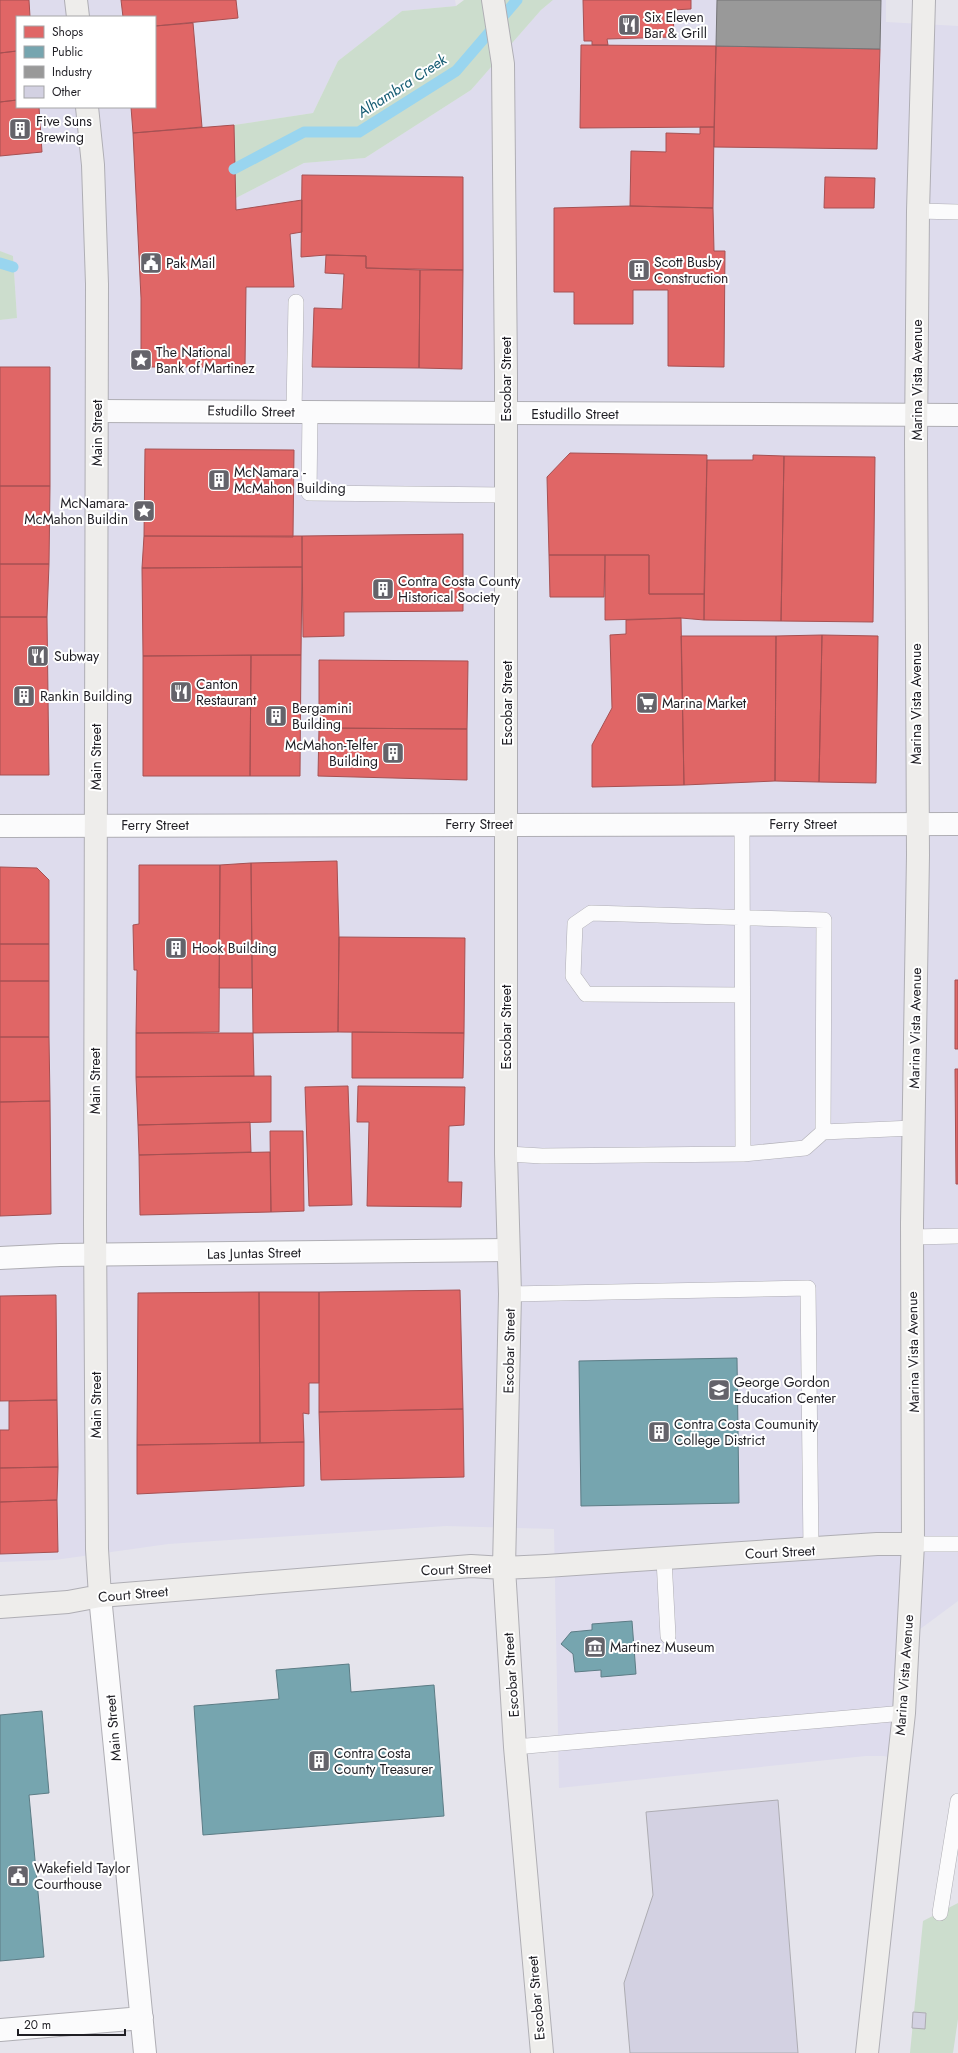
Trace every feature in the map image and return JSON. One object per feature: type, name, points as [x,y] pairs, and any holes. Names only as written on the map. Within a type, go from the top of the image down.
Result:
[{"type":"main road","points":[[76,0],[78,16]]},
{"type":"main road","name":"Escobar Street","points":[[493,0],[503,64],[507,824],[506,1154],[510,1294],[504,1568],[516,1747],[535,1989],[542,2053]]},
{"type":"main road","name":"Marina Vista Avenue","points":[[867,2053],[904,1713],[913,1544],[912,1237],[917,823],[918,211],[924,0]]},
{"type":"main road","name":"Main Street","points":[[87,108],[93,165],[97,268],[95,825],[97,1541],[100,1596]]},
{"type":"main road","name":"Court Street","points":[[0,1607],[68,1602],[100,1596],[471,1566],[504,1568],[664,1559],[878,1544],[913,1544]]},
{"type":"street","name":"Estudillo Street","points":[[97,411],[958,415]]},
{"type":"street","name":"Ferry Street","points":[[0,826],[958,824]]},
{"type":"street","name":"Las Juntas Street","points":[[0,1258],[96,1255],[508,1250]]},
{"type":"street","name":"Main Street","points":[[100,1596],[126,1870],[142,2018],[144,2053]]},
{"type":"street","points":[[0,2030],[142,2018]]},
{"type":"lane","points":[[918,211],[958,212]]},
{"type":"lane","points":[[296,302],[302,412],[309,493],[505,495]]},
{"type":"lane","points":[[742,824],[743,1154]]},
{"type":"lane","points":[[742,994],[586,994],[574,976],[575,924],[591,913],[742,916],[824,920],[823,1132]]},
{"type":"lane","points":[[506,1154],[542,1156],[743,1154],[806,1148],[823,1132],[913,1128]]},
{"type":"lane","points":[[912,1237],[958,1236]]},
{"type":"lane","points":[[510,1294],[808,1288],[811,1549]]},
{"type":"lane","points":[[913,1544],[958,1544]]},
{"type":"lane","points":[[664,1559],[668,1636]]},
{"type":"lane","points":[[516,1747],[904,1713]]},
{"type":"lane","points":[[940,1913],[958,1801]]},
{"type":"shaded area","points":[[0,0],[455,0],[456,6],[402,11],[338,61],[313,113],[234,125],[236,198],[304,163],[365,158],[471,90],[541,10],[553,0],[886,0],[886,22],[958,26],[958,1601],[900,1644],[898,1759],[884,1756],[866,1756],[559,1788],[554,1529],[446,1526],[168,1544],[55,1560],[0,1562],[0,320],[17,318],[13,257],[0,251]]},
{"type":"green space","points":[[464,0],[553,0],[541,10],[471,90],[365,158],[304,163],[236,198],[234,125],[313,113],[338,61],[402,11],[456,6]]},
{"type":"green space","points":[[0,251],[13,256],[17,318],[0,320]]},
{"type":"green space","points":[[958,1903],[958,2019],[953,2053],[910,2053],[923,1921]]},
{"type":"building: Shops","points":[[0,0],[29,0],[30,16],[16,16],[16,51],[0,53]]},
{"type":"building: Shops","points":[[121,0],[236,0],[238,18],[156,26],[156,16],[123,16]]},
{"type":"building: Shops","name":"Six Eleven Bar & Grill","points":[[583,0],[691,0],[691,9],[673,10],[674,37],[607,39],[608,45],[592,45],[592,41],[584,41]]},
{"type":"building: Shops","points":[[193,23],[202,127],[133,133],[131,108],[156,108],[156,26]]},
{"type":"building: Shops","points":[[581,45],[716,46],[714,127],[580,128]]},
{"type":"building: Shops","points":[[716,46],[880,49],[877,149],[714,147]]},
{"type":"building: Shops","points":[[16,51],[16,100],[0,102],[0,53]]},
{"type":"building: Shops","name":"Five Suns Brewing","points":[[16,100],[16,108],[39,108],[42,152],[0,156],[0,102]]},
{"type":"building: Shops","points":[[234,125],[236,210],[302,200],[302,232],[290,234],[294,287],[246,287],[245,367],[141,367],[141,298],[133,133]]},
{"type":"building: Shops","points":[[700,127],[714,127],[713,208],[630,206],[631,151],[666,152],[666,133],[700,134]]},
{"type":"building: Shops","points":[[302,175],[463,177],[463,270],[366,268],[366,256],[326,255],[301,257]]},
{"type":"building: Shops","points":[[825,177],[875,178],[874,208],[824,208]]},
{"type":"building: Shops","name":"Scott Busby Construction","points":[[630,206],[713,208],[714,251],[725,251],[724,367],[668,366],[668,290],[633,290],[633,324],[574,324],[574,292],[554,292],[554,208]]},
{"type":"building: Shops","points":[[326,255],[366,256],[366,268],[420,270],[419,368],[312,367],[314,308],[342,309],[344,274],[325,273]]},
{"type":"building: Shops","points":[[420,270],[463,270],[462,369],[419,368]]},
{"type":"building: Shops","points":[[0,367],[50,367],[50,486],[0,486]]},
{"type":"building: Shops","name":"McNamara - McMahon Building","points":[[145,449],[294,450],[293,537],[144,536]]},
{"type":"building: Shops","points":[[570,453],[707,455],[704,594],[649,594],[649,555],[549,555],[547,477]]},
{"type":"building: Shops","points":[[753,455],[784,456],[781,621],[704,620],[707,460],[753,460]]},
{"type":"building: Shops","points":[[784,456],[875,457],[873,622],[781,621]]},
{"type":"building: Shops","points":[[0,486],[50,486],[49,564],[0,564]]},
{"type":"building: Shops","name":"Contra Costa County Historical Society","points":[[463,534],[463,611],[344,612],[344,636],[303,637],[302,536]]},
{"type":"building: Shops","points":[[144,536],[302,536],[302,567],[142,568]]},
{"type":"building: Shops","points":[[549,555],[605,555],[604,597],[550,597]]},
{"type":"building: Shops","points":[[605,555],[649,555],[649,594],[704,594],[704,620],[681,618],[605,620]]},
{"type":"building: Shops","points":[[0,564],[49,564],[47,617],[0,617]]},
{"type":"building: Shops","points":[[302,567],[301,655],[143,656],[142,568]]},
{"type":"building: Shops","name":"Rankin Building","points":[[0,617],[47,617],[49,775],[0,775]]},
{"type":"building: Shops","name":"Marina Market","points":[[681,618],[684,785],[592,787],[592,745],[612,708],[610,635],[626,634],[626,620]]},
{"type":"building: Shops","points":[[822,635],[878,636],[876,783],[819,782]]},
{"type":"building: Shops","points":[[822,635],[819,782],[775,781],[776,636]]},
{"type":"building: Shops","points":[[681,636],[776,636],[775,781],[684,785]]},
{"type":"building: Shops","points":[[251,655],[250,776],[143,776],[143,656]]},
{"type":"building: Shops","name":"Bergamini Building","points":[[251,655],[301,655],[300,776],[250,776]]},
{"type":"building: Shops","points":[[319,660],[468,661],[467,729],[319,728]]},
{"type":"building: Shops","name":"McMahon-Telfer Building","points":[[319,728],[467,729],[467,780],[318,776]]},
{"type":"building: Shops","points":[[337,861],[339,937],[338,1032],[253,1033],[251,863]]},
{"type":"building: Shops","points":[[251,863],[252,988],[219,988],[220,865]]},
{"type":"building: Shops","name":"Hook Building","points":[[139,865],[220,865],[219,1032],[136,1033],[137,970],[134,970],[133,925],[139,924]]},
{"type":"building: Shops","points":[[0,867],[37,868],[49,880],[49,944],[0,944]]},
{"type":"building: Shops","points":[[339,937],[465,938],[464,1033],[338,1032]]},
{"type":"building: Shops","points":[[0,944],[49,944],[49,981],[0,981]]},
{"type":"building: Shops","points":[[955,980],[958,980],[958,1049],[955,1049]]},
{"type":"building: Shops","points":[[0,981],[49,981],[49,1037],[0,1037]]},
{"type":"building: Shops","points":[[352,1032],[464,1033],[463,1078],[352,1078]]},
{"type":"building: Shops","points":[[136,1033],[253,1033],[254,1076],[136,1077]]},
{"type":"building: Shops","points":[[0,1037],[49,1037],[50,1101],[0,1102]]},
{"type":"building: Shops","points":[[955,1069],[958,1069],[958,1184],[956,1184]]},
{"type":"building: Shops","points":[[271,1076],[271,1122],[138,1125],[136,1077]]},
{"type":"building: Shops","points":[[348,1086],[352,1205],[309,1206],[305,1087]]},
{"type":"building: Shops","points":[[358,1086],[465,1087],[464,1125],[449,1126],[448,1182],[462,1182],[461,1207],[367,1206],[369,1122],[357,1122]]},
{"type":"building: Shops","points":[[50,1101],[51,1214],[0,1216],[0,1102]]},
{"type":"building: Shops","points":[[250,1122],[251,1152],[139,1155],[138,1125]]},
{"type":"building: Shops","points":[[270,1131],[303,1131],[304,1211],[271,1212]]},
{"type":"building: Shops","points":[[270,1152],[271,1212],[140,1215],[139,1155]]},
{"type":"building: Shops","points":[[460,1290],[463,1409],[319,1412],[319,1292]]},
{"type":"building: Shops","points":[[259,1292],[260,1443],[137,1445],[138,1293]]},
{"type":"building: Shops","points":[[259,1292],[319,1292],[319,1383],[309,1383],[309,1414],[303,1413],[304,1442],[260,1443]]},
{"type":"building: Shops","points":[[56,1295],[57,1400],[0,1401],[0,1296]]},
{"type":"building: Shops","points":[[57,1400],[58,1467],[0,1468],[0,1430],[9,1430],[9,1401]]},
{"type":"building: Shops","points":[[463,1409],[464,1477],[321,1480],[319,1412]]},
{"type":"building: Shops","points":[[304,1442],[304,1486],[137,1494],[137,1445]]},
{"type":"building: Shops","points":[[58,1467],[57,1500],[0,1502],[0,1468]]},
{"type":"building: Shops","points":[[57,1500],[58,1552],[0,1554],[0,1502]]},
{"type":"building: Public","name":"Contra Costa Coumunity College District","points":[[737,1358],[739,1503],[581,1506],[579,1361]]},
{"type":"building: Public","points":[[632,1621],[636,1674],[601,1677],[601,1670],[575,1672],[573,1654],[561,1644],[571,1632],[592,1630],[592,1624]]},
{"type":"building: Public","name":"Contra Costa County Treasurer","points":[[349,1664],[351,1692],[434,1685],[444,1816],[203,1835],[194,1706],[279,1699],[276,1670]]},
{"type":"building: Public","name":"Wakefield Taylor Courthouse","points":[[42,1711],[49,1793],[29,1795],[44,1957],[0,1961],[0,1715]]},
{"type":"building: Industry","points":[[717,0],[881,0],[880,49],[716,46]]},
{"type":"building: Other","points":[[778,1800],[798,2053],[630,2053],[624,1983],[653,1895],[646,1812]]},
{"type":"building: Other","points":[[913,2012],[926,2013],[925,2029],[912,2028]]},
{"type":"waterway","name":"Alhambra Creek","points":[[234,169],[304,132],[359,132],[456,71],[517,0]]},
{"type":"waterway","name":"Alhambra Creek","points":[[0,263],[13,267]]},
{"type":"place","name":"Six Eleven Bar & Grill","points":[[629,25]]},
{"type":"place","name":"Five Suns Brewing","points":[[20,129]]},
{"type":"place","name":"Pak Mail","points":[[151,263]]},
{"type":"place","name":"Scott Busby Construction","points":[[639,270]]},
{"type":"place","name":"The National Bank of Martinez","points":[[141,360]]},
{"type":"place","name":"McNamara - McMahon Building","points":[[219,480]]},
{"type":"place","name":"McNamara- McMahon Buildin","points":[[144,511]]},
{"type":"place","name":"Contra Costa County Historical Society","points":[[383,589]]},
{"type":"place","name":"Subway","points":[[38,656]]},
{"type":"place","name":"Canton Restaurant","points":[[181,692]]},
{"type":"place","name":"Rankin Building","points":[[24,696]]},
{"type":"place","name":"Marina Market","points":[[647,703]]},
{"type":"place","name":"Bergamini Building","points":[[276,716]]},
{"type":"place","name":"McMahon-Telfer Building","points":[[393,753]]},
{"type":"place","name":"Hook Building","points":[[176,948]]},
{"type":"place","name":"George Gordon Education Center","points":[[719,1390]]},
{"type":"place","name":"Contra Costa Coumunity College District","points":[[659,1432]]},
{"type":"place","name":"Martinez Museum","points":[[595,1647]]},
{"type":"place","name":"Contra Costa County Treasurer","points":[[319,1761]]},
{"type":"place","name":"Wakefield Taylor Courthouse","points":[[18,1876]]}]
